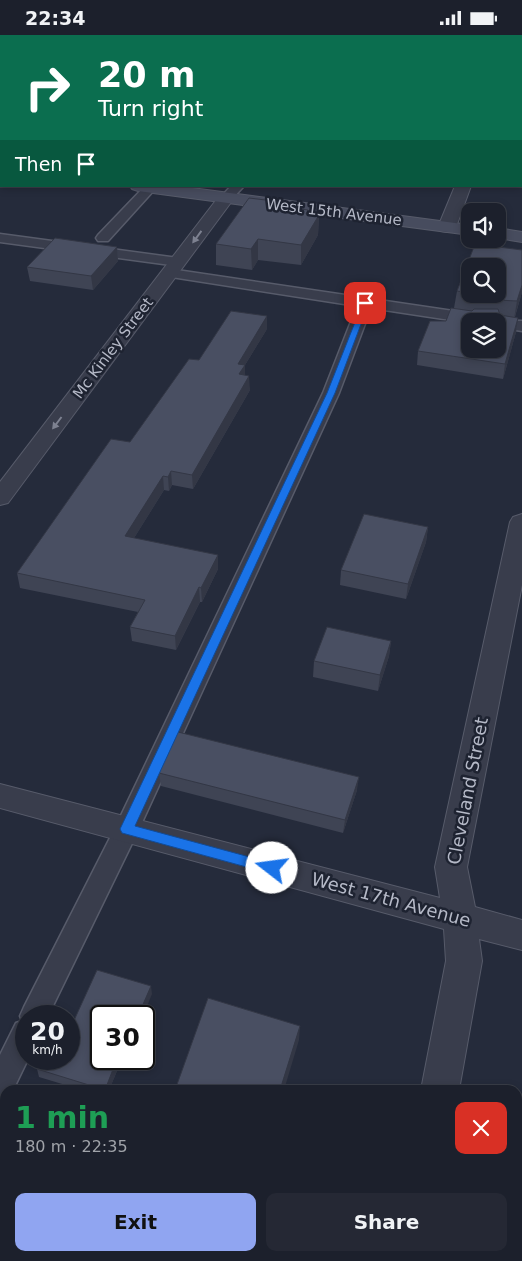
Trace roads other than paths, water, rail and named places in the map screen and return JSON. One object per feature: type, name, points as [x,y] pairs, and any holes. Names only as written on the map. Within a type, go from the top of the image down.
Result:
[{"type":"main road","name":"West 15th Avenue","points":[[144,187],[232,192],[461,229]]},
{"type":"main road","points":[[506,234],[522,237]]},
{"type":"street","points":[[448,227],[463,187]]},
{"type":"street","name":"Mc Kinley Street","points":[[0,498],[232,192]]},
{"type":"street","name":"Cleveland Street","points":[[441,1085],[464,961],[460,918],[451,867],[522,522]]},
{"type":"street","name":"West 17th Avenue","points":[[0,796],[522,935]]},
{"type":"lane","points":[[103,238],[144,187]]},
{"type":"lane","points":[[0,238],[365,303],[461,317]]},
{"type":"lane","points":[[39,1005],[127,829],[331,393],[365,303]]},
{"type":"lane","points":[[506,324],[522,327]]},
{"type":"lane","points":[[0,1085],[15,1055]]}]
